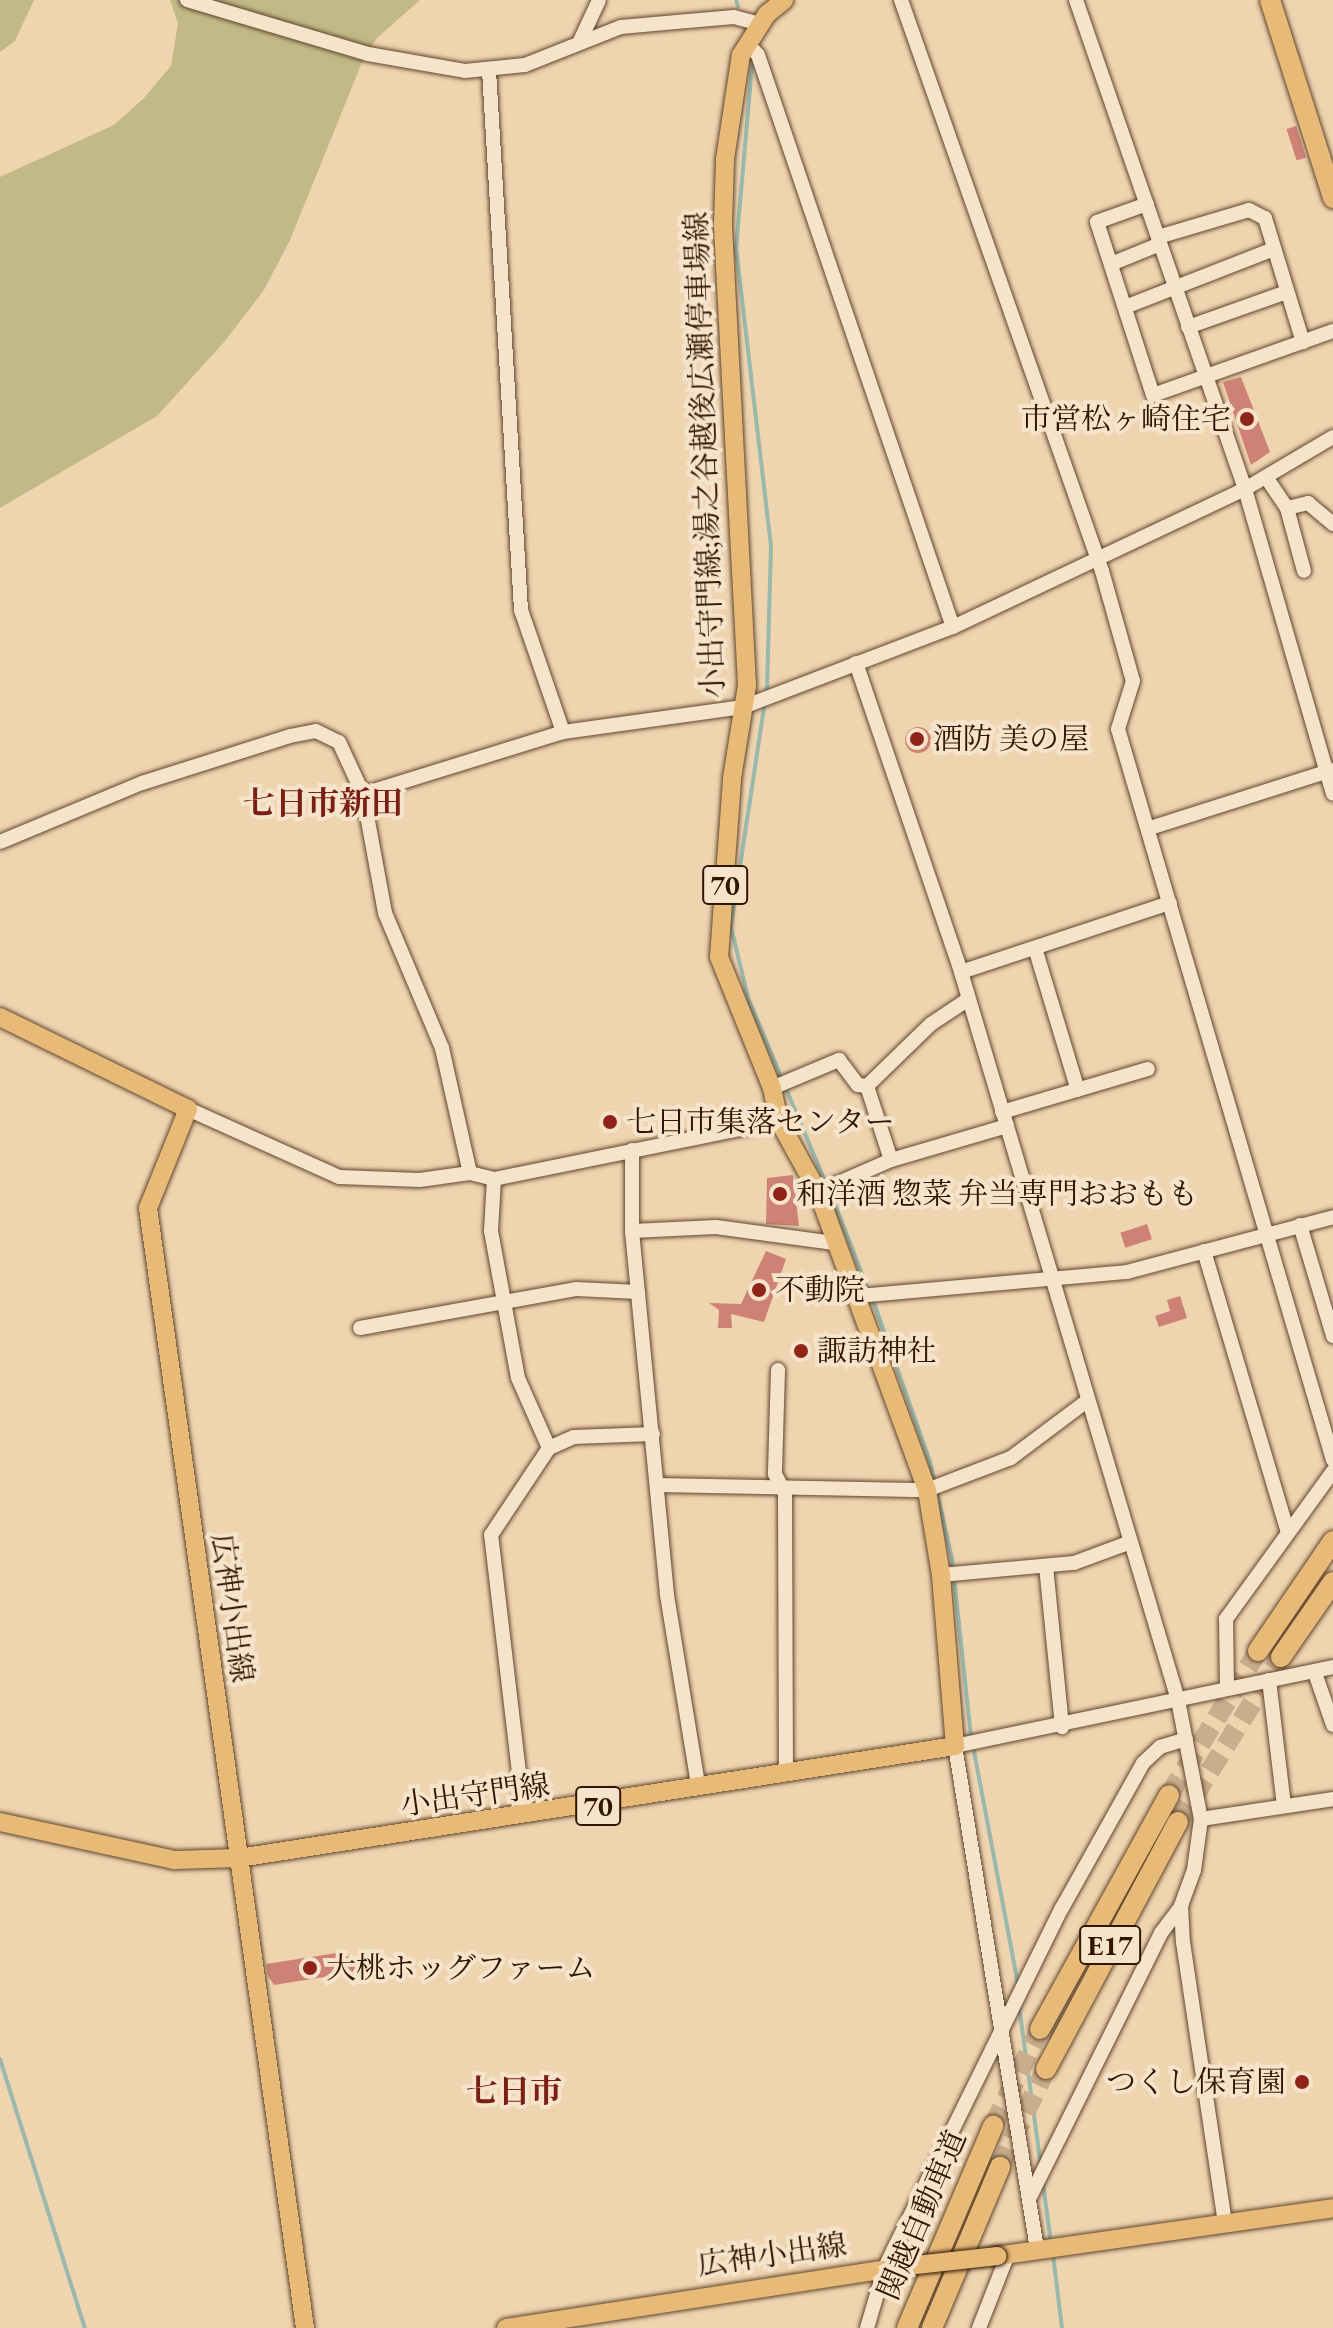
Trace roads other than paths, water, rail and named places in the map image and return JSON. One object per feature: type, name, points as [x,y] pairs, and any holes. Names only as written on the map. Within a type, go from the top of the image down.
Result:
[{"type":"highway","points":[[1270,0],[1333,198]]},
{"type":"highway","points":[[1258,1651],[1333,1541]]},
{"type":"highway","points":[[1281,1657],[1333,1582]]},
{"type":"highway","name":"E17","points":[[1040,2029],[1169,1795]]},
{"type":"highway","name":"E17","points":[[1046,2069],[1178,1822]]},
{"type":"highway","name":"関越自動車道","points":[[907,2328],[993,2126]]},
{"type":"highway","name":"関越自動車道","points":[[932,2328],[1000,2167]]},
{"type":"main road","name":"小出守門線;湯之谷越後広瀬停車場線","points":[[784,0],[760,24],[747,43],[729,117],[723,224],[743,707],[719,957],[772,1088],[779,1121],[818,1192],[834,1243],[858,1296],[927,1490],[941,1575],[955,1746]]},
{"type":"main road","points":[[0,1017],[188,1109]]},
{"type":"main road","name":"広神小出線","points":[[188,1109],[148,1208],[239,1858],[291,2193],[305,2327]]},
{"type":"main road","name":"小出守門線","points":[[239,1858],[524,1815],[786,1769],[955,1746]]},
{"type":"main road","name":"70","points":[[0,1822],[161,1858],[239,1858]]},
{"type":"main road","name":"広神小出線","points":[[506,2328],[891,2267],[1003,2255],[1333,2208]]},
{"type":"street","points":[[187,0],[418,66],[489,70],[540,61],[580,41],[621,27],[734,17],[760,24]]},
{"type":"street","points":[[580,41],[599,0]]},
{"type":"street","points":[[901,0],[1095,559],[1133,681],[1118,729],[1150,828],[1333,1460]]},
{"type":"street","points":[[1076,0],[1245,489],[1330,771],[1333,794]]},
{"type":"street","points":[[747,43],[758,55],[953,627]]},
{"type":"street","points":[[489,70],[521,610],[563,732]]},
{"type":"street","points":[[1147,204],[1097,222],[1153,395],[1333,331]]},
{"type":"street","points":[[1111,264],[1159,241],[1249,210],[1265,218],[1303,342]]},
{"type":"street","points":[[1125,307],[1274,249]]},
{"type":"street","points":[[1188,327],[1287,292]]},
{"type":"street","points":[[363,794],[563,732],[743,707],[953,627],[1245,489],[1333,437]]},
{"type":"street","points":[[1266,477],[1287,508],[1304,571]]},
{"type":"street","points":[[1287,508],[1308,503],[1333,524]]},
{"type":"street","points":[[856,663],[961,972],[1052,1274],[1128,1543],[1178,1700],[1201,1819],[1194,1870],[1181,1906],[1161,1933],[1030,2198]]},
{"type":"street","points":[[0,842],[142,783],[316,731],[339,742],[363,794],[385,913],[442,1048],[470,1173]]},
{"type":"street","points":[[1150,828],[1330,771]]},
{"type":"street","points":[[961,972],[1170,903]]},
{"type":"street","points":[[1035,948],[1078,1090]]},
{"type":"street","points":[[867,1086],[931,1024],[967,1000]]},
{"type":"street","points":[[772,1088],[839,1060],[858,1085],[867,1086]]},
{"type":"street","points":[[818,1192],[891,1160],[1078,1090],[1148,1069]]},
{"type":"street","points":[[867,1086],[891,1160]]},
{"type":"street","points":[[188,1109],[339,1177],[420,1180],[470,1173],[494,1179],[779,1121]]},
{"type":"street","points":[[632,1150],[632,1231],[667,1595],[698,1784]]},
{"type":"street","points":[[494,1179],[491,1231],[518,1378],[549,1448]]},
{"type":"street","points":[[858,1296],[1052,1274],[1127,1272],[1333,1217]]},
{"type":"street","points":[[1300,1225],[1333,1336]]},
{"type":"street","points":[[632,1231],[716,1227],[834,1243]]},
{"type":"street","points":[[1204,1251],[1288,1533]]},
{"type":"street","points":[[360,1328],[505,1299],[576,1289],[638,1292]]},
{"type":"street","points":[[778,1370],[775,1474],[785,1494],[786,1769]]},
{"type":"street","points":[[658,1485],[927,1490],[1011,1458],[1087,1401]]},
{"type":"street","points":[[524,1815],[491,1535],[549,1448],[574,1437],[653,1434]]},
{"type":"street","points":[[1227,1688],[1226,1619],[1333,1471]]},
{"type":"street","points":[[941,1575],[1101,1558],[1128,1543]]},
{"type":"street","points":[[1046,1566],[1062,1727]]},
{"type":"street","points":[[1037,2249],[955,1746],[1062,1727],[1227,1688],[1333,1667]]},
{"type":"street","points":[[1315,1673],[1333,1725]]},
{"type":"street","points":[[1269,1680],[1284,1805]]},
{"type":"street","points":[[867,2328],[891,2267],[1062,1908],[1143,1763],[1160,1747],[1186,1739]]},
{"type":"street","points":[[1201,1819],[1333,1799]]},
{"type":"street","points":[[1181,1906],[1225,2223]]},
{"type":"street","points":[[979,2328],[1003,2255]]},
{"type":"waterway","points":[[736,0],[738,7]]},
{"type":"waterway","points":[[752,66],[736,248],[771,546],[767,693]]},
{"type":"waterway","points":[[765,701],[731,927],[748,998],[826,1184]]},
{"type":"waterway","points":[[830,1192],[869,1292]]},
{"type":"waterway","points":[[873,1300],[930,1462],[952,1559],[971,1738]]},
{"type":"waterway","points":[[973,1746],[1018,1985]]},
{"type":"waterway","points":[[1019,2006],[1041,2167]]},
{"type":"waterway","points":[[0,2059],[85,2328]]},
{"type":"waterway","points":[[1043,2184],[1051,2243]]},
{"type":"waterway","points":[[1053,2255],[1062,2328]]},
{"type":"tunnel","points":[[1169,1795],[1258,1651]]},
{"type":"tunnel","points":[[1178,1822],[1281,1657]]},
{"type":"tunnel","points":[[993,2126],[1040,2029]]},
{"type":"tunnel","points":[[1000,2167],[1046,2069]]},
{"type":"place","name":"市営松ヶ崎住宅","points":[[1247,419]]},
{"type":"place","name":"酒防 美の屋","points":[[917,739]]},
{"type":"place","name":"七日市集落センター","points":[[610,1122]]},
{"type":"place","name":"和洋酒 惣菜 弁当専門おおもも","points":[[780,1194]]},
{"type":"place","name":"不動院","points":[[759,1290]]},
{"type":"place","name":"諏訪神社","points":[[801,1351]]},
{"type":"place","name":"大桃ホッグファーム","points":[[310,1968]]},
{"type":"place","name":"つくし保育園","points":[[1302,2082]]},
{"type":"district","name":"七日市新田","points":[[323,803]]},
{"type":"district","name":"七日市","points":[[514,2091]]}]
